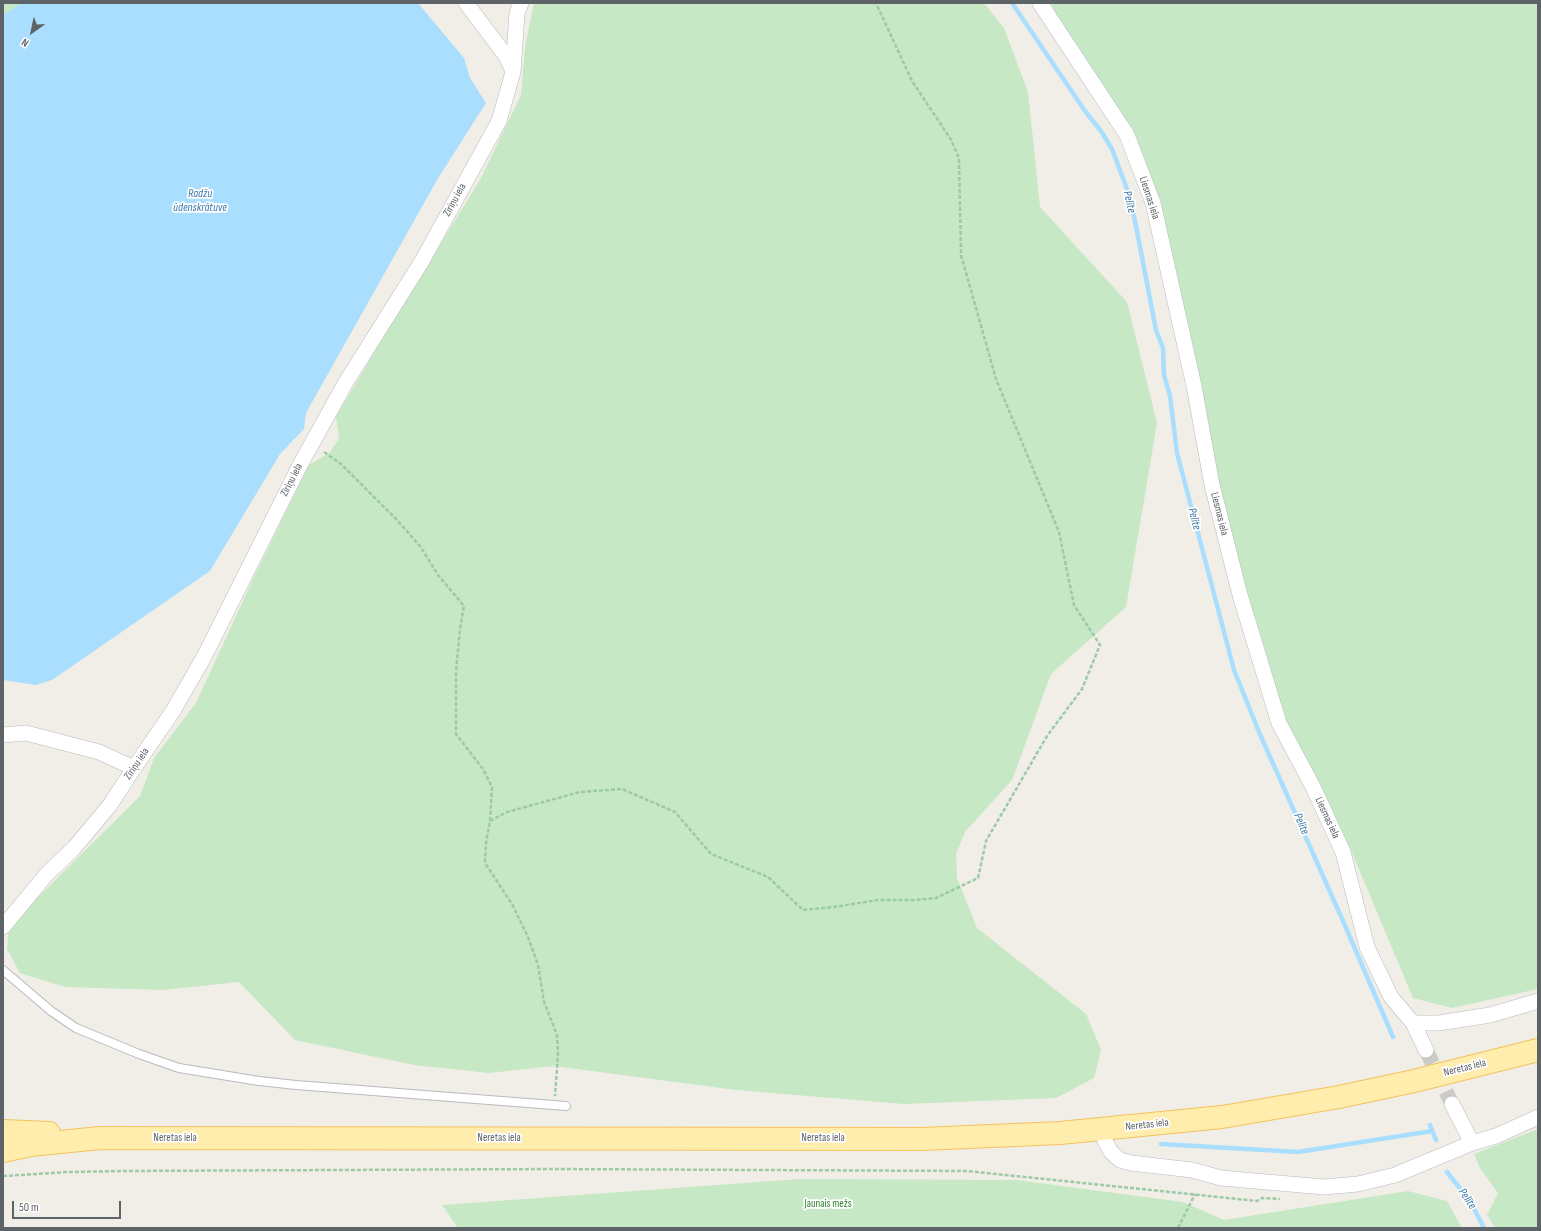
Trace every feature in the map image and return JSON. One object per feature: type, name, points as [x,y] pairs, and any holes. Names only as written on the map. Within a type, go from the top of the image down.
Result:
[{"type":"main road","name":"Neretas iela","points":[[3,1151],[31,1145],[100,1138],[923,1138],[1103,1130],[1222,1117],[1339,1097],[1414,1081],[1538,1050]]},
{"type":"main road","name":"Neretas iela","points":[[3,1131],[79,1135],[100,1138]]},
{"type":"street","points":[[466,3],[506,56],[513,72]]},
{"type":"street","name":"Zīriņu iela","points":[[3,927],[46,875],[74,848],[110,805],[173,711],[204,657],[312,443],[346,382],[422,261],[496,128],[513,72],[517,13],[521,3]]},
{"type":"street","name":"Liesmas iela","points":[[1040,3],[1127,136],[1153,203],[1194,386],[1212,485],[1240,595],[1279,723],[1313,787],[1343,852],[1367,947],[1391,996],[1413,1022],[1426,1050]]},
{"type":"street","points":[[3,735],[26,733],[99,752],[134,768]]},
{"type":"street","points":[[1413,1022],[1439,1023],[1490,1015],[1538,1001]]},
{"type":"street","points":[[1452,1104],[1472,1143]]},
{"type":"street","points":[[1103,1130],[1105,1141],[1111,1152],[1120,1160],[1131,1163],[1192,1170],[1221,1178],[1324,1187],[1358,1184],[1395,1175],[1472,1143],[1496,1136],[1538,1117]]},
{"type":"lane","points":[[3,970],[51,1011],[76,1028],[139,1054],[179,1068],[243,1079],[296,1085],[566,1106]]},
{"type":"path","points":[[490,821],[513,810],[580,792],[622,789],[674,812],[711,854],[768,877],[803,910],[834,908],[878,900],[916,900],[936,898],[978,878],[986,841],[1047,736],[1082,689],[1100,645],[1074,606],[1059,532],[996,379],[961,255],[959,158],[950,138],[912,82],[876,3]]},
{"type":"path","points":[[312,443],[341,464],[396,519],[420,546],[438,575],[464,606],[456,671],[456,734],[482,769],[492,787],[485,863],[512,904],[528,937],[538,965],[544,1002],[557,1035],[558,1054],[556,1095]]},
{"type":"path","points":[[3,1176],[68,1172],[124,1171],[560,1169],[968,1171],[1257,1201],[1262,1198],[1280,1199]]},
{"type":"path","points":[[1178,1228],[1195,1194]]},
{"type":"green space","points":[[3,3],[22,3],[3,15]]},
{"type":"green space","points":[[534,3],[984,3],[1004,28],[1028,92],[1040,207],[1127,302],[1157,423],[1126,607],[1051,674],[1012,780],[965,832],[956,854],[957,878],[977,928],[1086,1014],[1101,1050],[1094,1078],[1056,1098],[904,1104],[736,1090],[554,1066],[489,1073],[414,1065],[295,1040],[239,982],[163,990],[65,987],[20,973],[7,949],[9,926],[140,796],[154,758],[196,703],[253,579],[309,465],[329,453],[339,439],[336,417],[481,178],[521,95],[525,47]]},
{"type":"green space","points":[[1051,3],[1538,3],[1538,989],[1452,1008],[1413,998],[1350,848],[1286,720],[1247,593],[1219,483],[1201,384],[1134,132],[1057,16]]},
{"type":"green space","points":[[1538,1129],[1538,1228],[1495,1228],[1487,1215],[1498,1193],[1480,1168],[1474,1154]]},
{"type":"green space","name":"Jaunais mežs","points":[[799,1179],[1017,1180],[1183,1202],[1224,1220],[1408,1191],[1447,1201],[1462,1228],[458,1228],[442,1205]]},
{"type":"water","name":"Radžu ūdenskrātuve","points":[[22,3],[418,3],[464,58],[470,78],[486,103],[437,180],[306,413],[304,429],[280,454],[210,571],[52,680],[36,685],[3,680],[3,15]]},
{"type":"waterway","name":"Pelīte","points":[[1012,3],[1085,111],[1101,131],[1112,149],[1127,189],[1135,221],[1156,330],[1163,348],[1164,375],[1170,396],[1177,453],[1234,670],[1259,732],[1393,1037]]},
{"type":"waterway","name":"Pelīte","points":[[1430,1125],[1436,1140]]},
{"type":"waterway","points":[[1161,1144],[1298,1152],[1432,1131]]},
{"type":"waterway","name":"Pelīte","points":[[1447,1172],[1470,1201],[1484,1228]]},
{"type":"tunnel","points":[[1426,1050],[1452,1104]]}]
